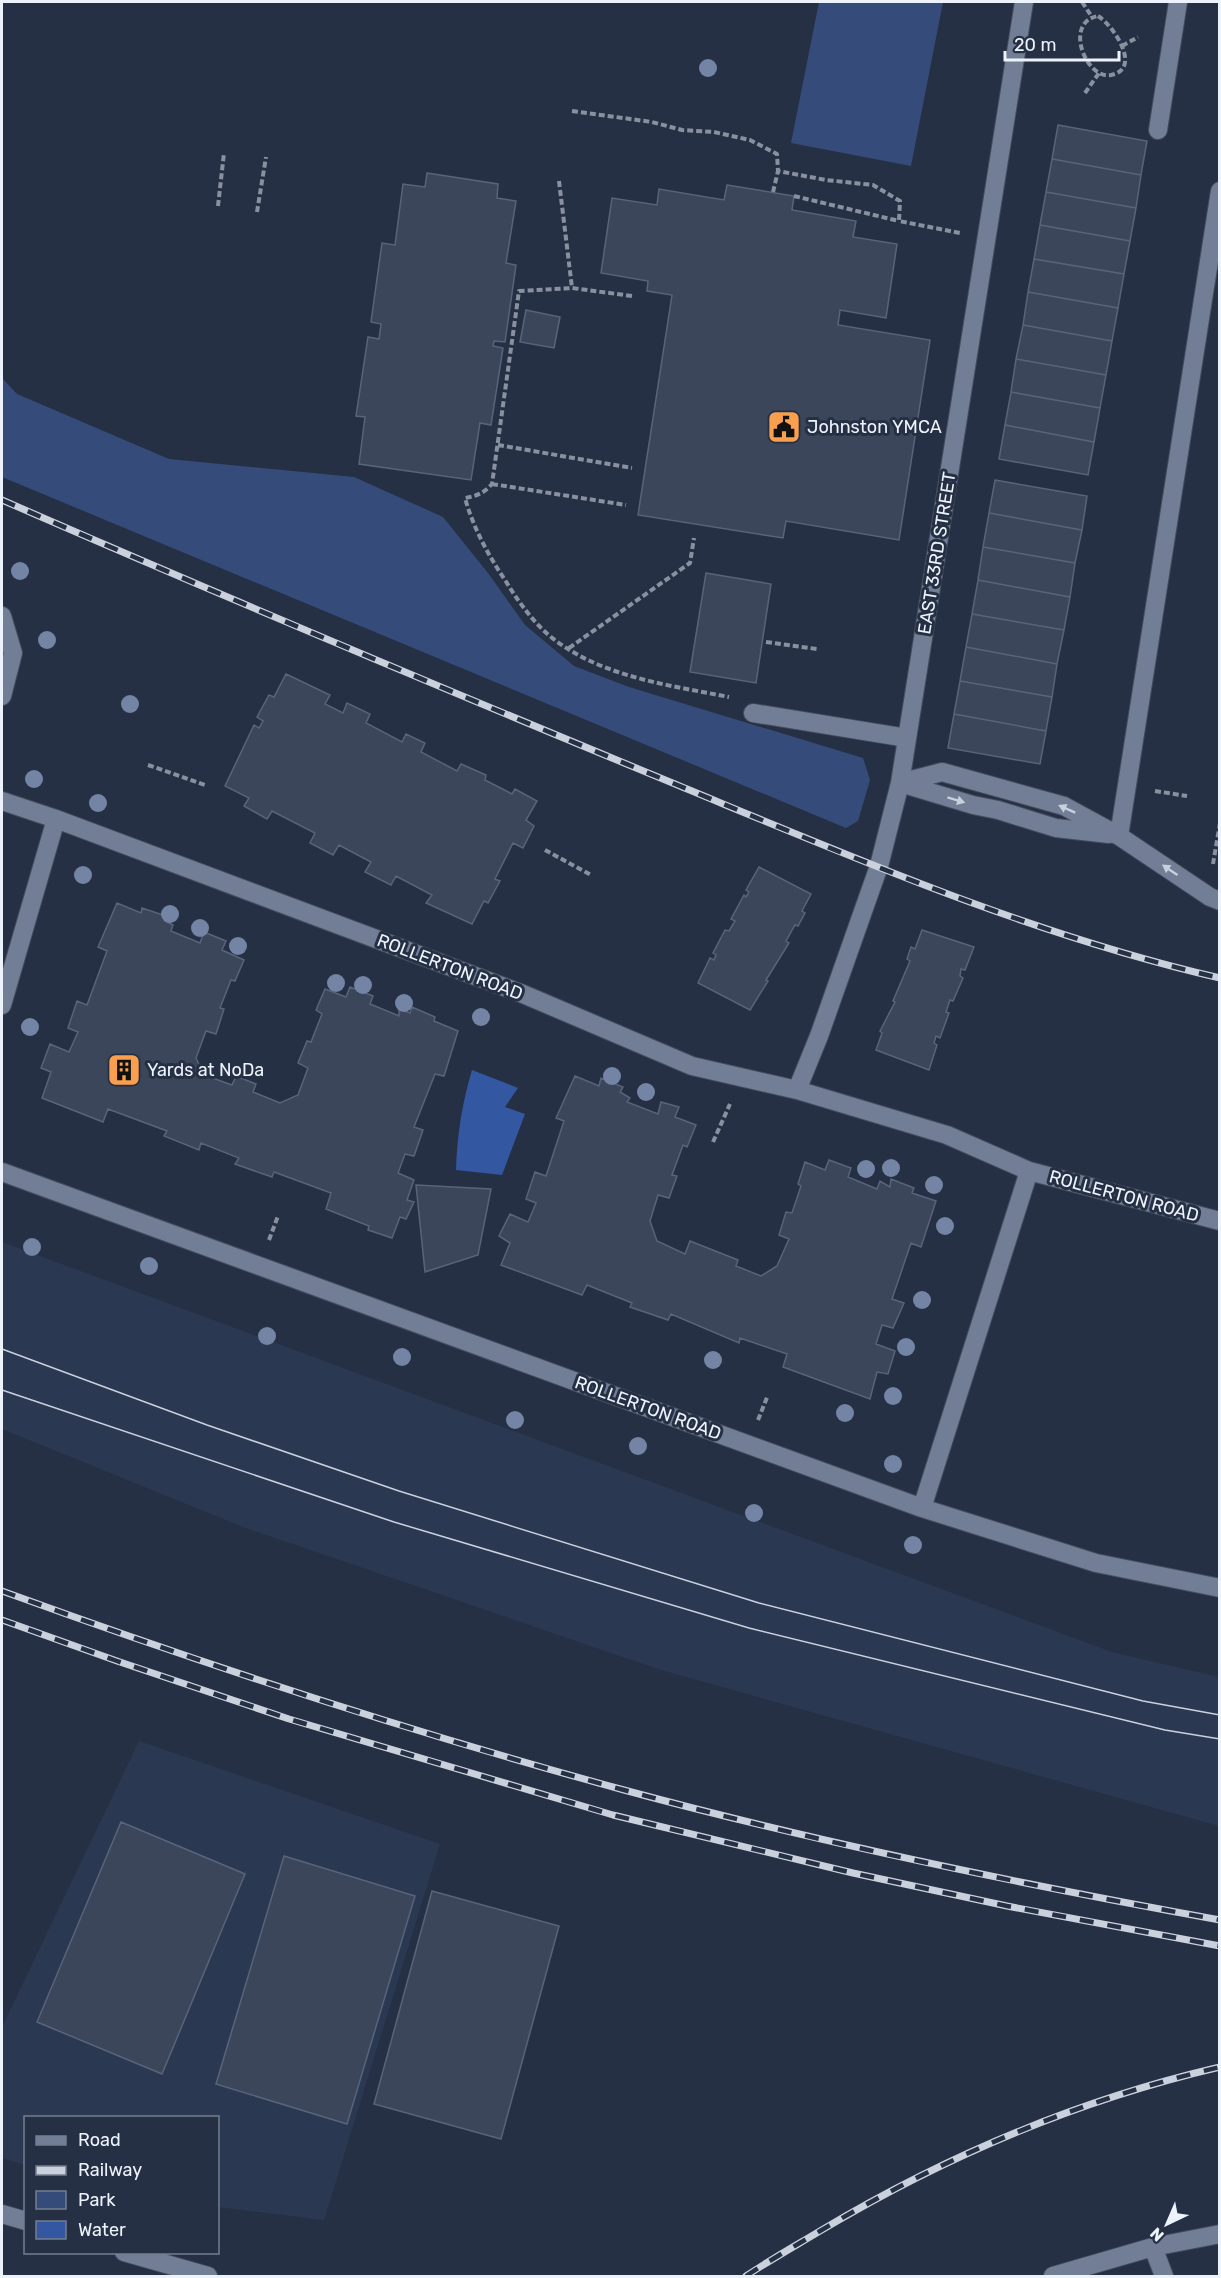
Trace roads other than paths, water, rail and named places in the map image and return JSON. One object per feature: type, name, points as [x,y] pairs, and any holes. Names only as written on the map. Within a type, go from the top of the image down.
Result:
[{"type":"street","name":"EAST 33RD STREET","points":[[797,1090],[819,1036],[879,866],[900,783],[1024,2]]},
{"type":"street","points":[[1158,130],[1178,2]]},
{"type":"street","points":[[1119,836],[1220,191]]},
{"type":"street","points":[[2,615],[13,653],[2,696]]},
{"type":"street","points":[[753,713],[907,738]]},
{"type":"street","points":[[900,783],[1056,828],[1119,836],[1220,902]]},
{"type":"street","name":"ROLLERTON ROAD","points":[[2,801],[56,819],[523,994],[692,1066],[797,1090],[947,1135],[1029,1171],[1220,1221]]},
{"type":"street","points":[[2,1005],[56,819]]},
{"type":"street","name":"ROLLERTON ROAD","points":[[922,1508],[1029,1171]]},
{"type":"street","name":"ROLLERTON ROAD","points":[[2,1172],[922,1508],[1096,1563],[1220,1588]]},
{"type":"street","points":[[2,2214],[24,2221]]},
{"type":"street","points":[[1053,2277],[1153,2247],[1220,2234]]},
{"type":"street","points":[[1153,2247],[1164,2277]]},
{"type":"street","points":[[128,2254],[208,2277]]},
{"type":"water","points":[[472,1070],[518,1088],[505,1107],[525,1114],[502,1175],[456,1170],[465,1095]]},
{"type":"tram line","points":[[2,1349],[207,1425],[399,1491],[759,1603],[1143,1701],[1220,1715]]},
{"type":"tram line","points":[[2,1390],[394,1522],[749,1628],[1165,1730],[1220,1739]]},
{"type":"railway","points":[[2,500],[422,679],[876,866],[1080,940],[1220,978]]},
{"type":"railway","points":[[2,1591],[311,1697],[624,1790],[846,1845],[1070,1892],[1220,1920]]},
{"type":"railway","points":[[2,1620],[289,1719],[613,1815],[853,1873],[1007,1906],[1220,1946]]},
{"type":"railway","points":[[746,2276],[867,2204],[964,2155],[1115,2096],[1220,2067]]},
{"type":"place","name":"Johnston YMCA","points":[[784,427]]},
{"type":"place","name":"Yards at NoDa","points":[[124,1070]]}]
